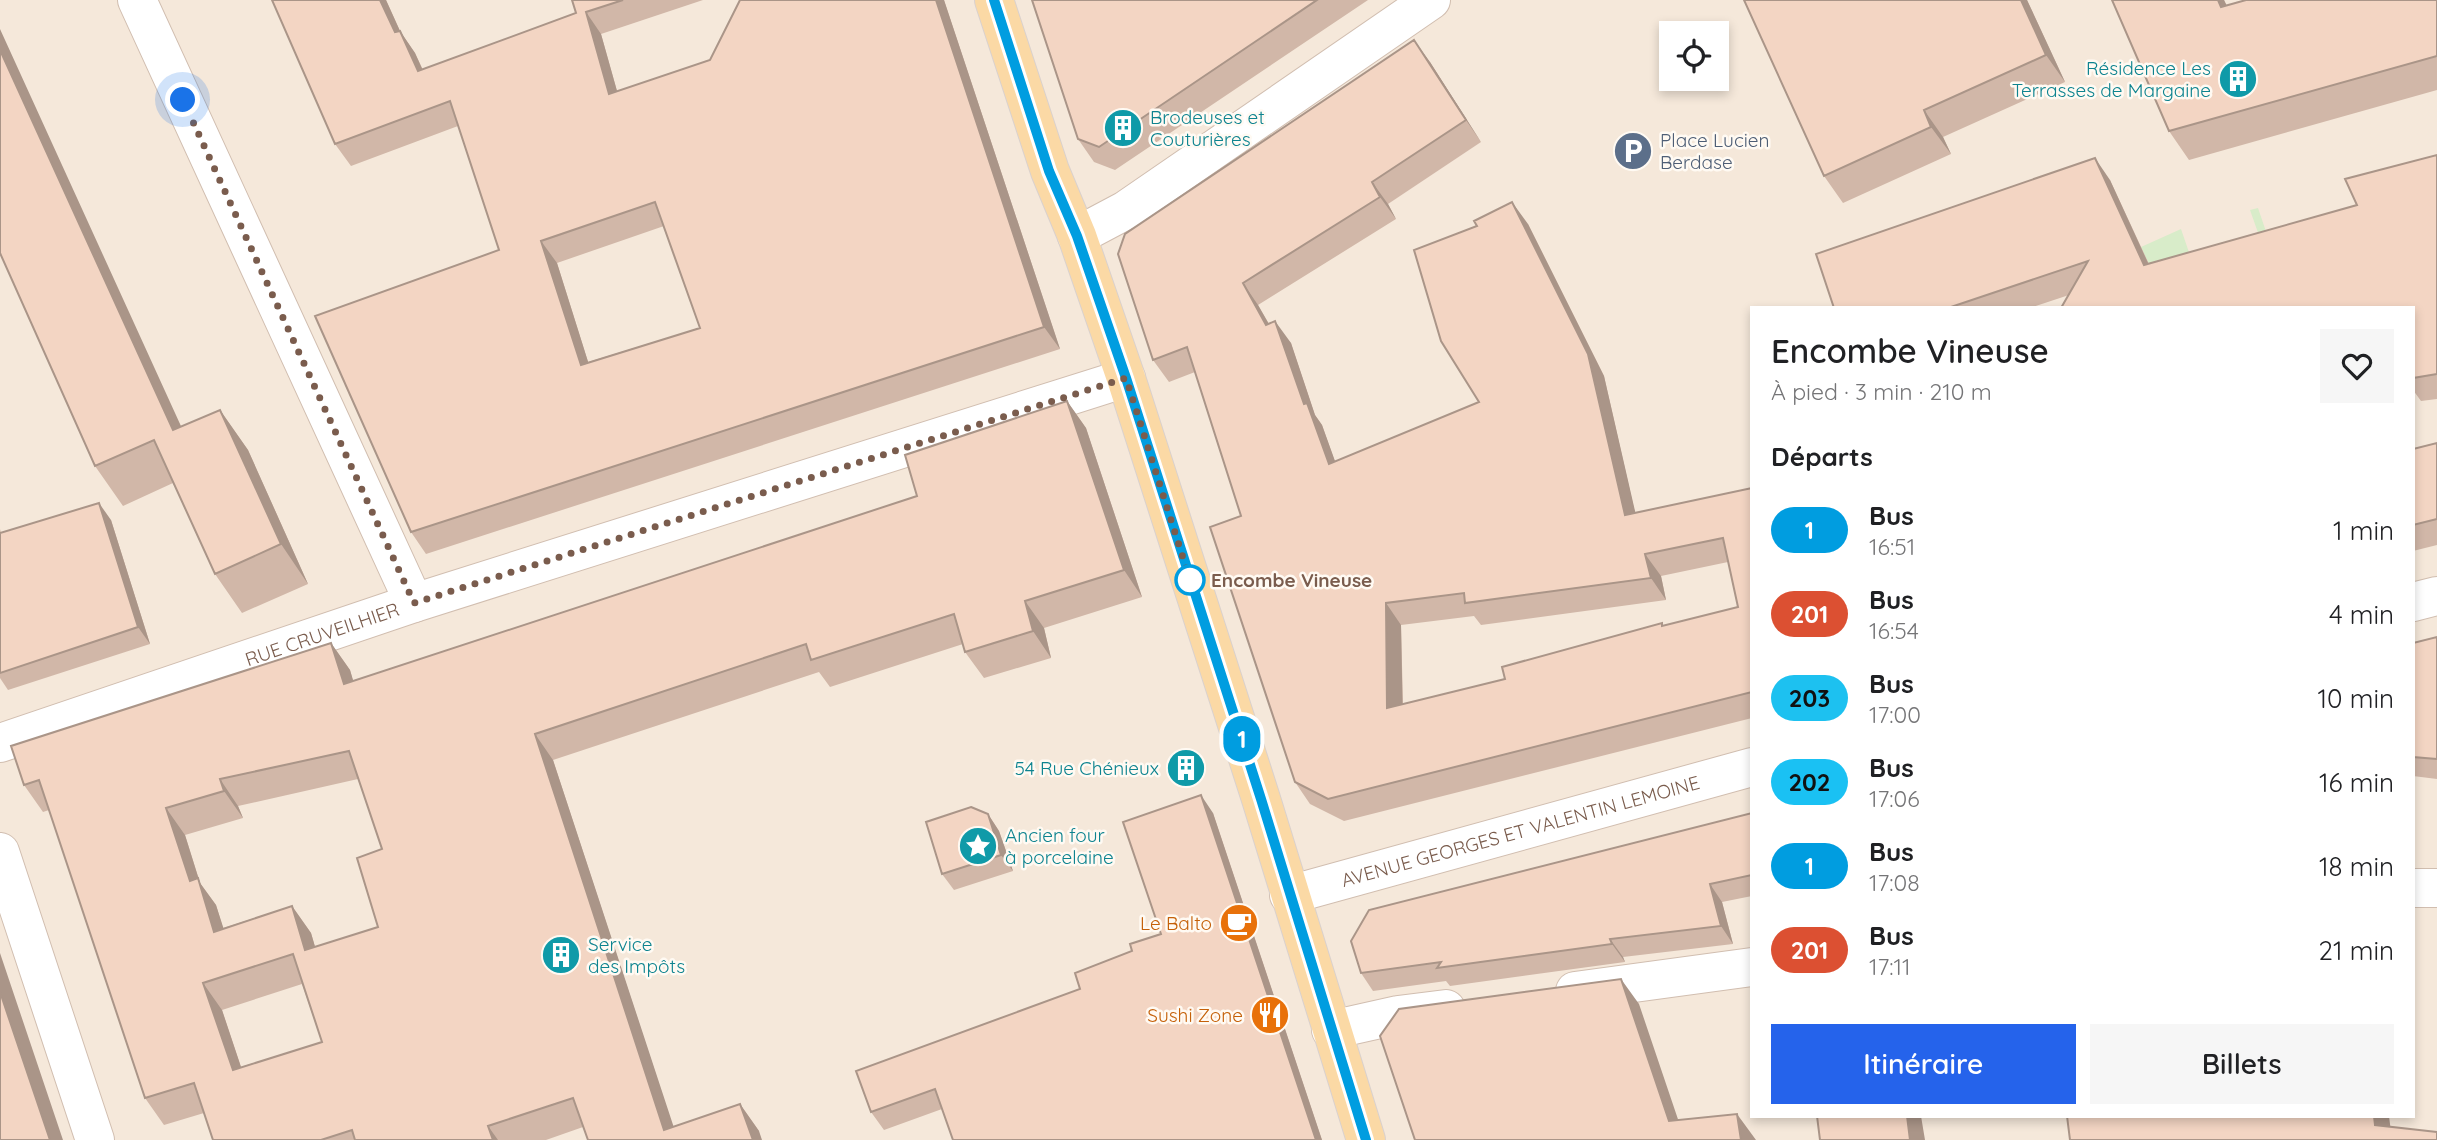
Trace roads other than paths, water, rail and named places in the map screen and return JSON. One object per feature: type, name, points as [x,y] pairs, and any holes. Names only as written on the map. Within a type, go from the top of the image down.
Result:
[{"type":"main road","points":[[994,0],[1049,171],[1077,236],[1126,378],[1366,1140]]},
{"type":"street","points":[[137,0],[414,603]]},
{"type":"street","points":[[1077,236],[1126,210],[1431,0]]},
{"type":"street","name":"RUE CRUVEILHIER","points":[[0,743],[414,603],[1126,378]]},
{"type":"street","points":[[2415,602],[2437,596]]},
{"type":"street","name":"AVENUE GEORGES ET VALENTIN LEMOINE","points":[[1289,895],[1750,767]]},
{"type":"street","points":[[0,852],[95,1140]]},
{"type":"street","points":[[2415,888],[2437,888]]},
{"type":"street","points":[[1548,995],[1750,967]]},
{"type":"street","points":[[1331,1030],[1398,1016],[1480,1004]]},
{"type":"place","name":"Résidence Les Terrasses de Margaine","points":[[2238,79]]},
{"type":"place","name":"Brodeuses et Couturières","points":[[1123,128]]},
{"type":"place","name":"Place Lucien Berdase","points":[[1633,151]]},
{"type":"place","name":"Encombe Vineuse","points":[[1190,580]]},
{"type":"place","name":"54 Rue Chénieux","points":[[1186,768]]},
{"type":"place","name":"Ancien four à porcelaine","points":[[978,846]]},
{"type":"place","name":"Le Balto","points":[[1239,923]]},
{"type":"place","name":"Service des Impôts","points":[[561,955]]},
{"type":"place","name":"Sushi Zone","points":[[1270,1015]]}]
